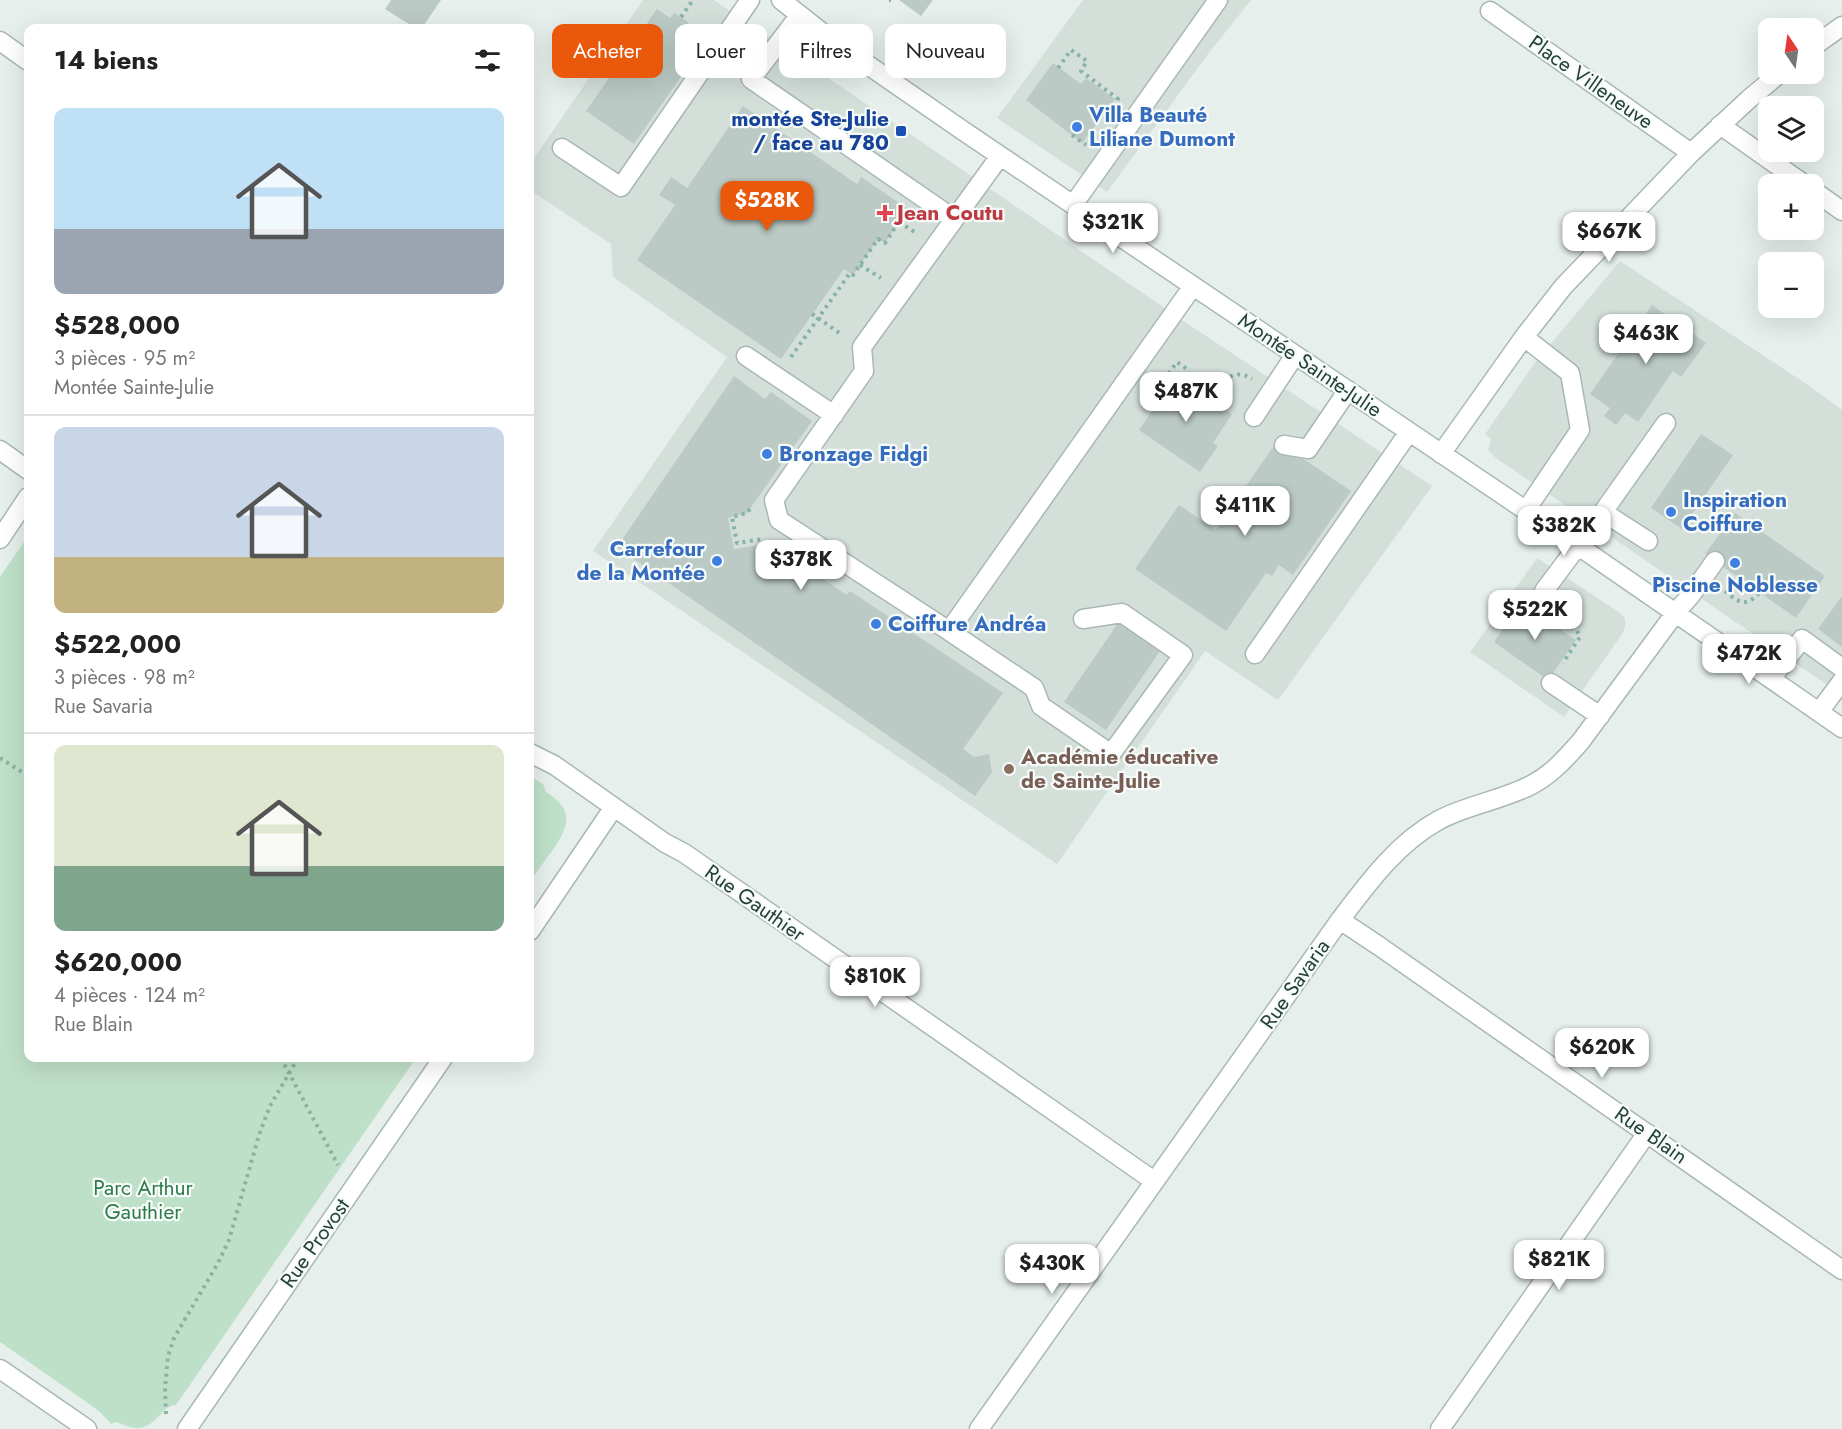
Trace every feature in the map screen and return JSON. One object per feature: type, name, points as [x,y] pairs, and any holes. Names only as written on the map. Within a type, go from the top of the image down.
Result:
[{"type":"street","points":[[562,148],[621,187],[750,0]]},
{"type":"street","name":"Montée Sainte-Julie","points":[[781,0],[799,16],[1000,156],[1526,510],[1842,728]]},
{"type":"street","points":[[1073,205],[1218,0]]},
{"type":"street","name":"Place Villeneuve","points":[[1490,11],[1691,153]]},
{"type":"street","points":[[799,16],[751,79],[954,219]]},
{"type":"street","points":[[1824,39],[1842,26]]},
{"type":"street","points":[[0,41],[24,58]]},
{"type":"street","points":[[1441,454],[1524,337],[1563,287],[1691,153],[1767,84]]},
{"type":"street","points":[[1720,125],[1790,174]]},
{"type":"street","points":[[1000,156],[862,347],[864,371],[774,500],[779,520],[1034,688],[1041,706],[1111,754],[1183,655],[1122,613],[1083,619]]},
{"type":"street","points":[[1824,198],[1842,211]]},
{"type":"street","points":[[949,631],[1193,286]]},
{"type":"street","points":[[1524,337],[1570,373],[1580,430],[1526,510]]},
{"type":"street","points":[[1254,417],[1295,355]]},
{"type":"street","points":[[746,356],[834,415]]},
{"type":"street","points":[[1284,446],[1308,448],[1348,390]]},
{"type":"street","points":[[1544,591],[1666,423]]},
{"type":"street","points":[[1255,654],[1409,432]]},
{"type":"street","points":[[0,450],[24,467]]},
{"type":"street","points":[[0,539],[24,503]]},
{"type":"street","points":[[1603,512],[1648,541]]},
{"type":"street","name":"Rue Savaria","points":[[979,1429],[1340,920],[1377,873],[1398,850],[1420,832],[1440,820],[1534,783],[1566,757],[1600,717],[1715,561]]},
{"type":"street","points":[[1771,679],[1802,639],[1842,668]]},
{"type":"street","points":[[1819,712],[1842,681]]},
{"type":"street","points":[[1551,683],[1600,717]]},
{"type":"street","name":"Rue Gauthier","points":[[534,755],[554,765],[693,860],[1154,1181]]},
{"type":"street","points":[[534,925],[614,807]]},
{"type":"street","name":"Rue Blain","points":[[1340,920],[1842,1270]]},
{"type":"street","name":"Rue Provost","points":[[187,1429],[439,1062]]},
{"type":"street","points":[[1440,1429],[1647,1133]]},
{"type":"street","points":[[0,1369],[87,1429]]},
{"type":"path","points":[[681,17],[693,0]]},
{"type":"path","points":[[1058,68],[1071,50],[1087,61],[1081,71],[1118,99],[1111,108]]},
{"type":"path","points":[[1072,135],[1085,144]]},
{"type":"path","points":[[1080,152],[1092,135]]},
{"type":"path","points":[[788,362],[850,273],[853,275],[878,239],[885,243],[908,209]]},
{"type":"path","points":[[899,222],[918,235]]},
{"type":"path","points":[[812,314],[818,318]]},
{"type":"path","points":[[1170,384],[1164,380],[1177,362],[1190,371]]},
{"type":"path","points":[[1209,398],[1224,379],[1230,376],[1240,374],[1254,381]]},
{"type":"path","points":[[1725,591],[1737,601],[1744,603],[1753,600],[1760,592]]},
{"type":"path","points":[[1551,612],[1577,631],[1580,636],[1561,665]]},
{"type":"path","points":[[0,758],[24,773]]},
{"type":"path","points":[[283,1062],[340,1168],[357,1181]]},
{"type":"path","points":[[166,1414],[165,1389],[168,1356],[174,1338],[229,1240],[261,1126],[296,1062]]},
{"type":"shaded area","points":[[643,0],[714,0],[749,24],[675,24],[675,78],[767,78],[767,36],[779,44],[779,78],[828,78],[1188,324],[1432,486],[1278,700],[1205,651],[1057,864],[593,551],[727,357],[613,277],[611,244],[534,193],[534,158],[589,78],[663,78],[663,24],[626,24]]},
{"type":"shaded area","points":[[1083,0],[1251,0],[1208,54],[1107,192],[997,118]]},
{"type":"shaded area","points":[[1620,261],[1808,385],[1842,410],[1842,695],[1496,458],[1488,450],[1491,439],[1485,434],[1534,364]]},
{"type":"shaded area","points":[[1537,558],[1620,613],[1625,619],[1622,634],[1564,717],[1470,652]]},
{"type":"green space","name":"Parc Arthur Gauthier","points":[[24,542],[24,1062],[413,1062],[176,1405],[167,1408],[149,1425],[143,1427],[132,1428],[116,1422],[111,1424],[100,1412],[0,1342],[0,577]]},
{"type":"green space","points":[[534,778],[543,784],[546,792],[562,805],[565,812],[565,826],[558,842],[534,876]]},
{"type":"building","points":[[391,0],[441,0],[425,24],[409,24],[385,9]]},
{"type":"building","points":[[899,0],[933,0],[921,16]]},
{"type":"building","points":[[657,9],[670,18],[674,13],[689,23],[675,24],[675,78],[680,78],[634,144],[586,111],[609,78],[663,78],[663,24],[647,24]]},
{"type":"building","points":[[1053,63],[1081,84],[1086,78],[1115,99],[1082,143],[1026,100]]},
{"type":"building","points":[[743,106],[857,184],[861,177],[908,209],[885,243],[878,239],[853,275],[844,269],[781,359],[637,260],[675,205],[659,195],[671,177],[687,188]]},
{"type":"building","points":[[1652,305],[1706,343],[1681,377],[1673,371],[1638,422],[1625,413],[1616,425],[1604,416],[1610,408],[1590,394]]},
{"type":"building","points":[[1176,375],[1232,414],[1213,443],[1218,446],[1200,472],[1139,430]]},
{"type":"building","name":"Carrefour de la Montée","points":[[734,376],[765,399],[771,392],[812,421],[747,513],[728,518],[734,549],[760,545],[771,552],[775,547],[847,595],[850,591],[1003,693],[963,749],[974,757],[989,754],[992,772],[975,796],[617,547]]},
{"type":"building","points":[[1701,434],[1733,455],[1682,529],[1651,508]]},
{"type":"building","points":[[1277,441],[1351,491],[1293,575],[1279,565],[1272,576],[1266,573],[1226,631],[1135,569],[1179,505],[1216,530]]},
{"type":"building","points":[[1735,513],[1825,576],[1796,618],[1705,554]]},
{"type":"building","points":[[1842,596],[1842,647],[1818,629]]},
{"type":"building","points":[[1521,603],[1576,640],[1548,680],[1494,642]]},
{"type":"building","points":[[1118,623],[1160,651],[1106,730],[1064,702]]},
{"type":"place","name":"Villa Beauté Liliane Dumont","points":[[1077,127]]},
{"type":"place","name":"montée Ste-Julie / face au 780","points":[[901,131]]},
{"type":"place","name":"Jean Coutu","points":[[885,213]]},
{"type":"place","name":"Bronzage Fidgi","points":[[767,454]]},
{"type":"place","name":"Inspiration Coiffure","points":[[1671,512]]},
{"type":"place","name":"Carrefour de la Montée","points":[[717,561]]},
{"type":"place","name":"Piscine Noblesse","points":[[1735,563]]},
{"type":"place","name":"Coiffure Andréa","points":[[876,624]]},
{"type":"place","name":"Académie éducative de Sainte-Julie","points":[[1009,769]]}]
